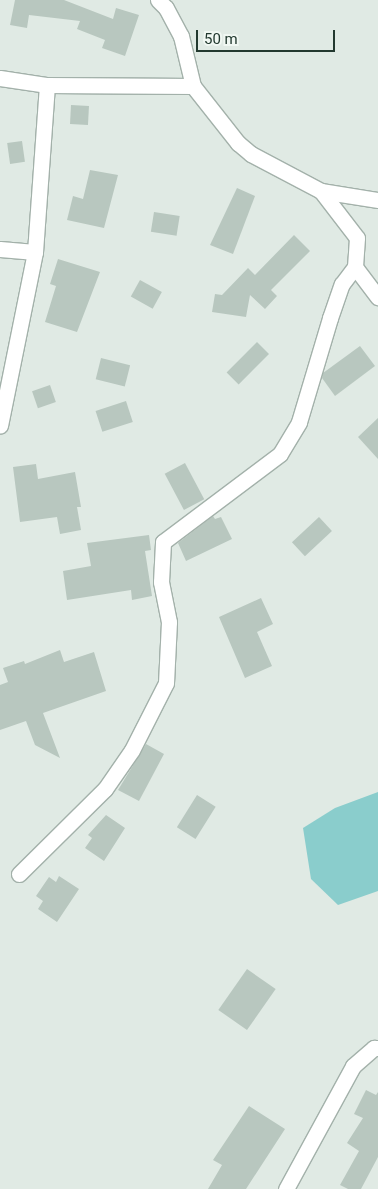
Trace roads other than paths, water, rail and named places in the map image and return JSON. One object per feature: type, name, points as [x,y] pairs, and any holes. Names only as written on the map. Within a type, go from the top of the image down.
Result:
[{"type":"street","points":[[164,3],[181,36],[193,86],[251,154],[321,191],[378,200]]},
{"type":"street","points":[[0,78],[47,85],[193,86]]},
{"type":"street","points":[[0,426],[35,252],[47,85]]},
{"type":"street","points":[[19,874],[105,789],[132,750],[167,675],[169,622],[161,582],[163,542],[280,454],[299,422],[342,284],[355,267],[357,238],[321,191]]},
{"type":"street","points":[[0,249],[35,252]]},
{"type":"street","points":[[355,267],[378,297]]},
{"type":"street","points":[[286,1189],[353,1066],[374,1048],[378,1048]]},
{"type":"water","points":[[378,792],[378,891],[338,905],[311,879],[303,828],[335,808]]}]
